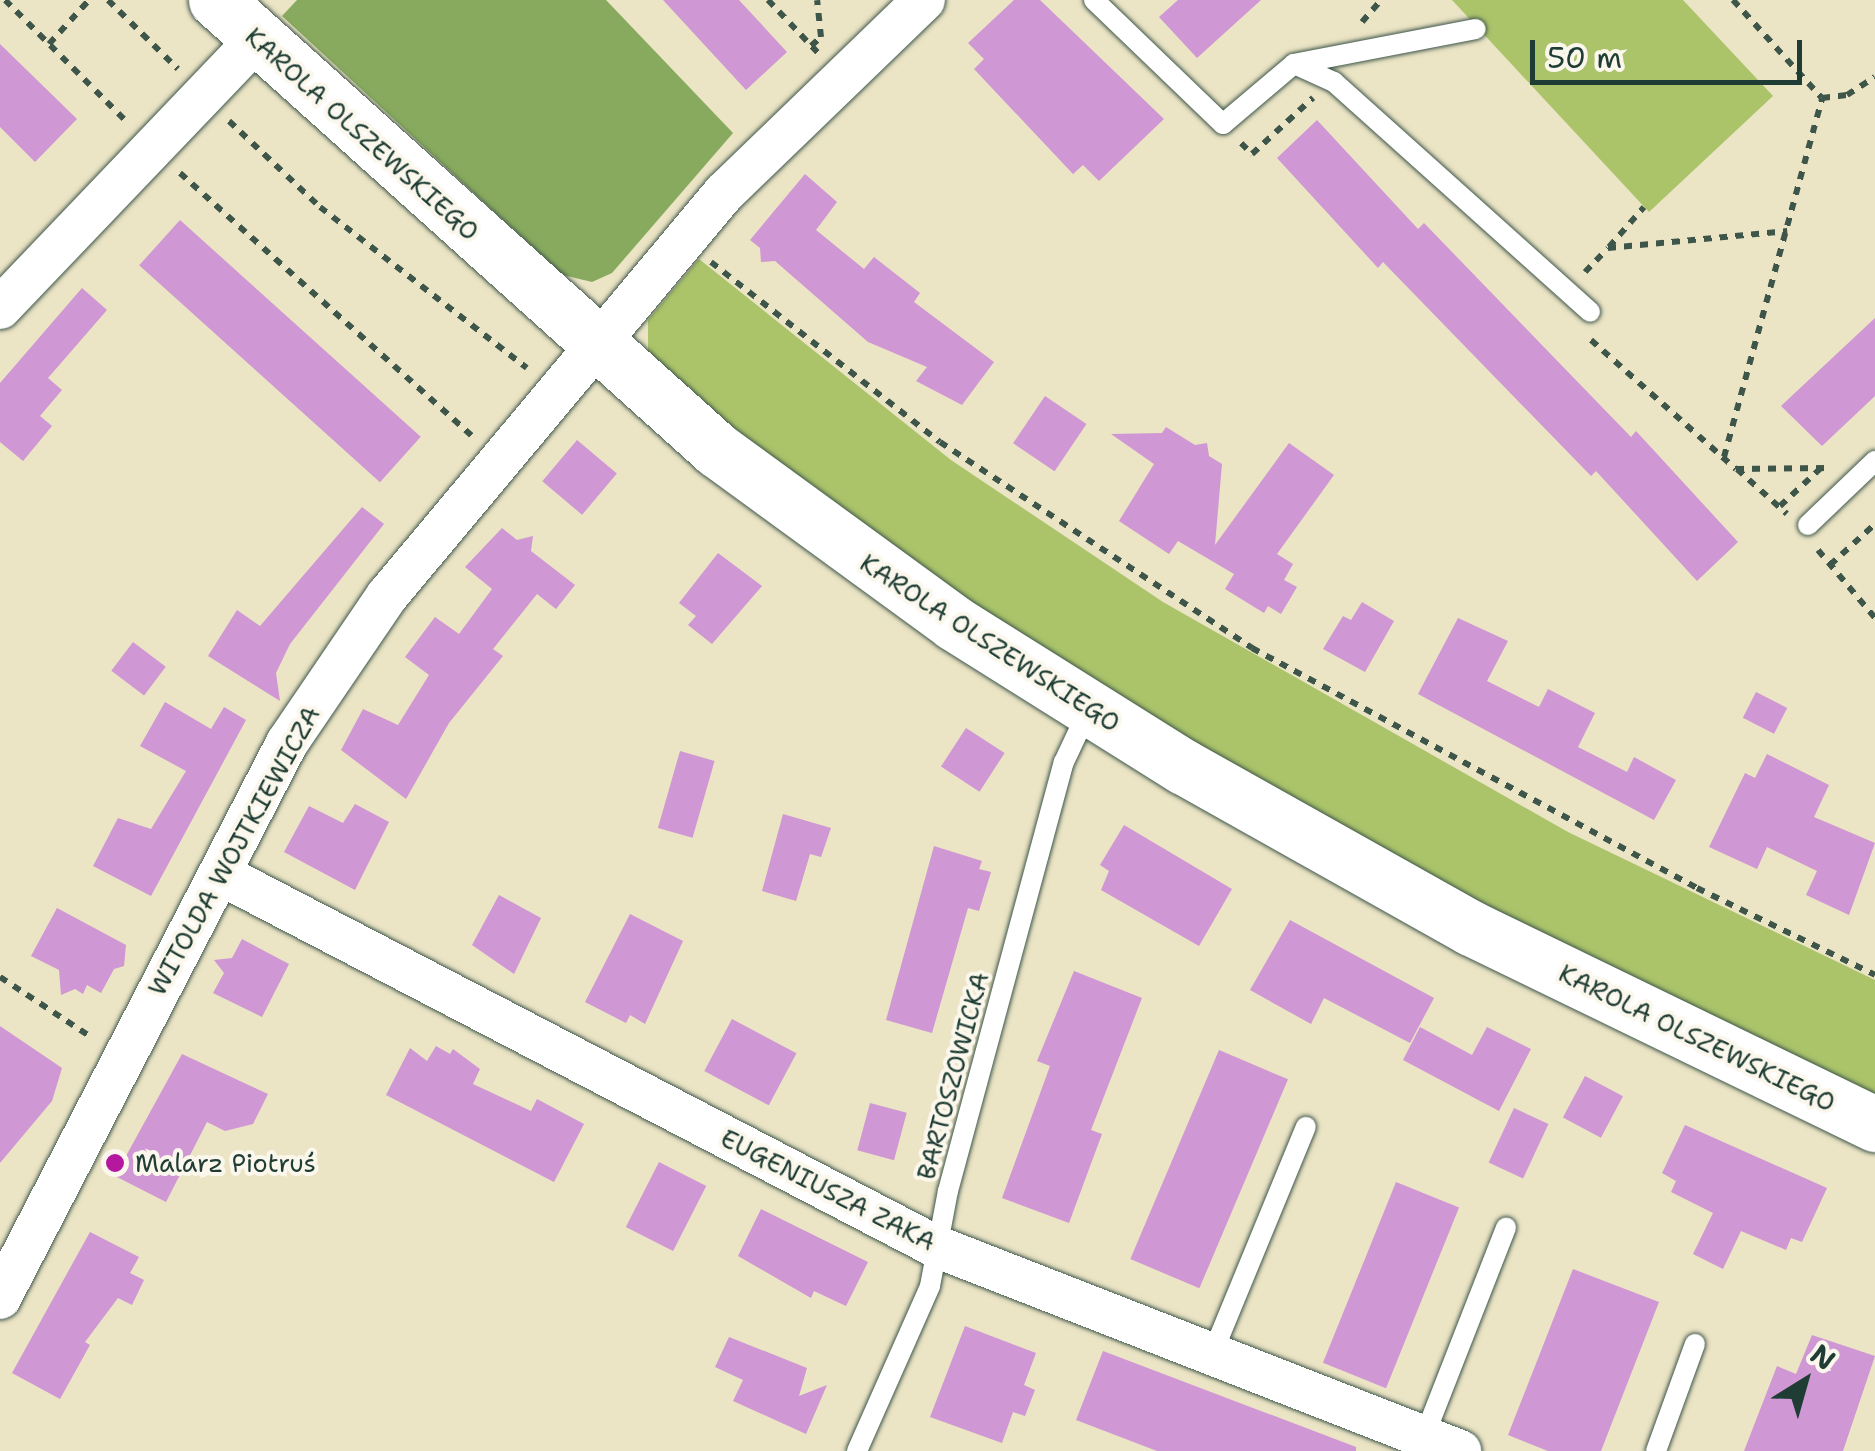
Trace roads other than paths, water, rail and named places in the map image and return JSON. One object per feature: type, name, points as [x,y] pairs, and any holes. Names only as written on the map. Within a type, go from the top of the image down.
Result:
[{"type":"street","name":"KAROLA OLSZEWSKIEGO","points":[[216,0],[595,344],[853,554],[1089,710],[1472,928],[1875,1124]]},
{"type":"street","name":"WITOLDA WOJTKIEWICZA","points":[[0,1298],[287,743],[388,596],[595,344],[761,153],[924,0]]},
{"type":"street","points":[[0,308],[257,39]]},
{"type":"street","name":"EUGENIUSZA ZAKA","points":[[220,874],[935,1246],[1442,1444]]},
{"type":"lane","points":[[1094,0],[1223,124],[1294,64],[1476,29]]},
{"type":"lane","points":[[1294,64],[1334,82],[1590,312]]},
{"type":"lane","points":[[1808,524],[1875,461]]},
{"type":"lane","name":"BARTOSZOWICKA","points":[[857,1451],[930,1286],[935,1246],[1064,762],[1089,710]]},
{"type":"lane","points":[[1211,1357],[1306,1127]]},
{"type":"lane","points":[[1442,1444],[1506,1228]]},
{"type":"lane","points":[[1656,1451],[1695,1344]]},
{"type":"place","name":"Malarz Piotruś","points":[[115,1163]]}]
